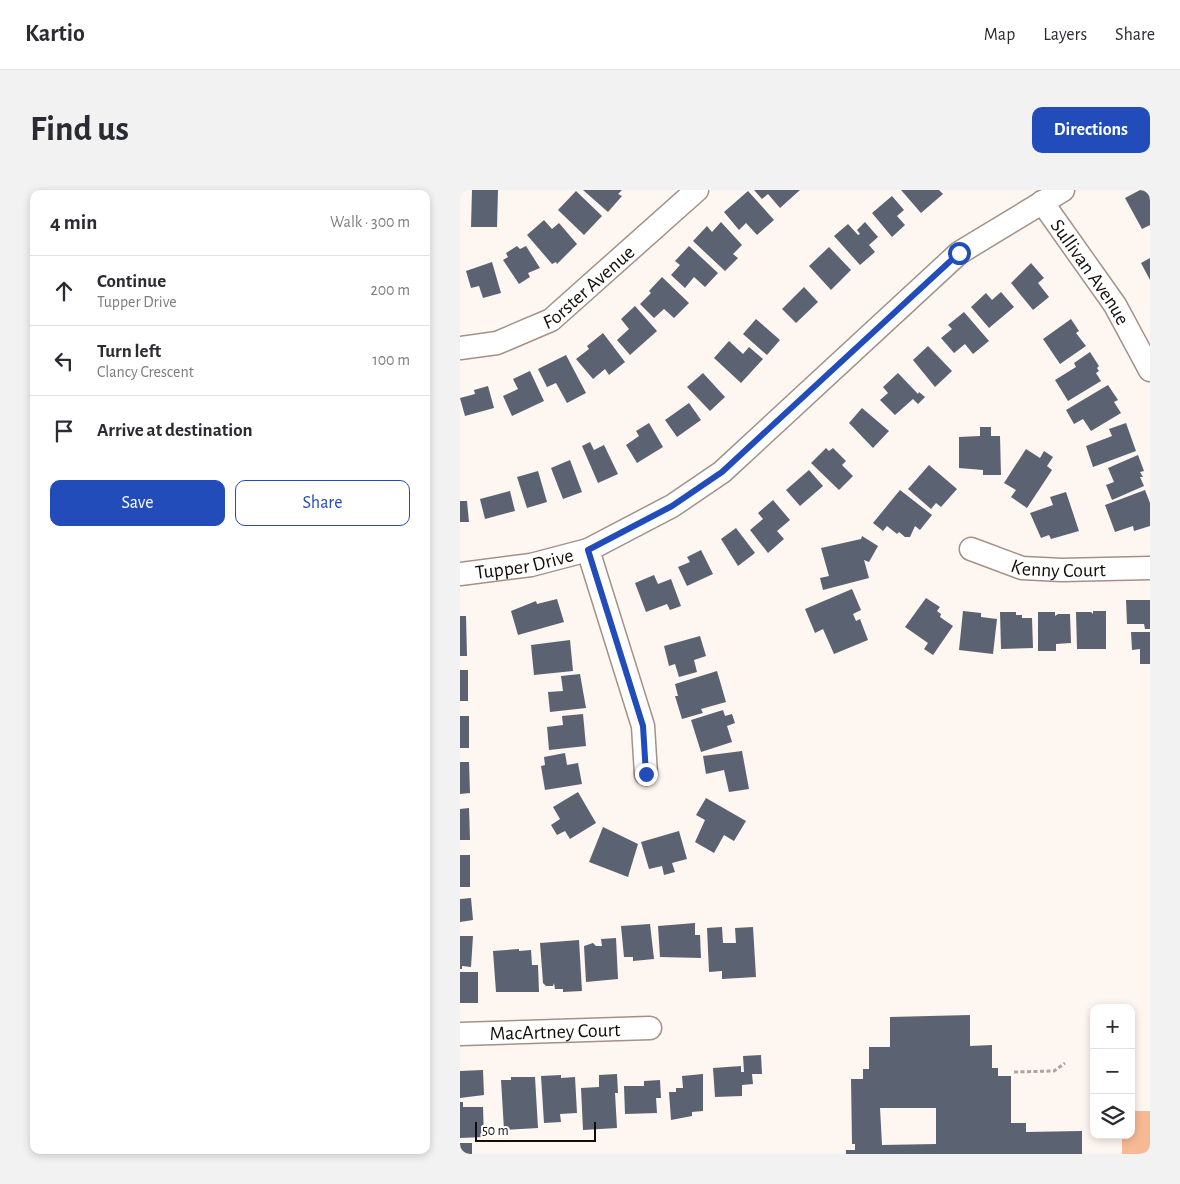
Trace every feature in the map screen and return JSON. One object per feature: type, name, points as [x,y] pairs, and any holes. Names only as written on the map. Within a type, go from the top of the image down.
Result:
[{"type":"street","name":"Forster Avenue","points":[[460,348],[497,343],[551,320],[697,190]]},
{"type":"street","name":"Tupper Drive","points":[[460,574],[531,565],[588,550],[672,506],[722,472],[959,253],[1063,190]]},
{"type":"street","name":"Sullivan Avenue","points":[[1042,202],[1115,305],[1150,370]]},
{"type":"street","name":"Kenny Court","points":[[971,549],[1022,568],[1062,570],[1150,568]]},
{"type":"street","points":[[588,550],[643,726],[646,774]]},
{"type":"street","name":"MacArtney Court","points":[[460,1034],[650,1028]]},
{"type":"path","points":[[1014,1072],[1054,1071],[1065,1063]]},
{"type":"shaded area","points":[[1135,1111],[1150,1111],[1150,1154],[1122,1154],[1122,1139],[1135,1139]]},
{"type":"building","points":[[472,190],[498,190],[497,227],[471,227]]},
{"type":"building","points":[[583,190],[622,190],[618,194],[622,196],[608,212]]},
{"type":"building","points":[[754,190],[800,190],[780,208],[768,194],[762,199]]},
{"type":"building","points":[[901,190],[939,190],[943,194],[921,213]]},
{"type":"building","points":[[1140,190],[1150,190],[1150,225],[1142,229],[1125,198]]},
{"type":"building","points":[[576,191],[602,216],[584,235],[558,210]]},
{"type":"building","points":[[748,191],[774,220],[757,235],[746,223],[739,230],[724,212]]},
{"type":"building","points":[[892,196],[904,210],[897,216],[905,225],[892,237],[872,213]]},
{"type":"building","points":[[544,220],[552,229],[559,223],[577,244],[557,264],[556,262],[552,264],[527,235]]},
{"type":"building","points":[[721,222],[742,245],[733,254],[738,258],[725,271],[693,241],[707,226],[712,232]]},
{"type":"building","points":[[865,222],[878,237],[869,245],[875,252],[860,265],[834,236],[848,224],[858,235],[860,234],[857,230]]},
{"type":"building","points":[[517,246],[520,249],[526,246],[540,268],[528,273],[530,277],[519,284],[503,260],[508,257],[506,253]]},
{"type":"building","points":[[689,246],[718,273],[705,287],[694,277],[685,288],[671,275],[680,265],[675,261]]},
{"type":"building","points":[[829,247],[851,270],[831,290],[809,266]]},
{"type":"building","points":[[1150,258],[1150,280],[1141,263]]},
{"type":"building","points":[[492,262],[501,293],[483,298],[479,286],[471,288],[466,271]]},
{"type":"building","points":[[1031,263],[1044,278],[1038,283],[1049,297],[1033,310],[1011,283]]},
{"type":"building","points":[[662,277],[689,303],[674,318],[664,309],[654,318],[640,304],[651,293],[649,291]]},
{"type":"building","points":[[804,287],[818,302],[796,323],[782,309]]},
{"type":"building","points":[[1001,292],[1014,307],[989,328],[971,307],[986,293],[992,300]]},
{"type":"building","points":[[635,306],[657,331],[630,355],[617,340],[629,329],[621,319]]},
{"type":"building","points":[[964,312],[989,341],[973,354],[965,344],[954,353],[941,338],[952,329],[948,325]]},
{"type":"building","points":[[756,319],[780,340],[767,355],[743,334]]},
{"type":"building","points":[[1071,319],[1079,331],[1076,333],[1086,346],[1060,364],[1043,339]]},
{"type":"building","points":[[603,333],[625,362],[609,375],[605,369],[593,379],[576,359],[589,349],[587,346]]},
{"type":"building","points":[[729,341],[743,354],[749,347],[763,359],[741,383],[714,358]]},
{"type":"building","points":[[928,346],[952,371],[935,387],[913,360]]},
{"type":"building","points":[[1090,352],[1099,366],[1097,368],[1099,371],[1096,373],[1101,381],[1068,401],[1055,380],[1076,367],[1074,363]]},
{"type":"building","points":[[566,355],[586,393],[567,403],[556,383],[547,387],[538,369]]},
{"type":"building","points":[[530,371],[544,401],[512,416],[503,396],[518,389],[513,379]]},
{"type":"building","points":[[703,373],[725,397],[710,411],[687,387]]},
{"type":"building","points":[[898,373],[918,394],[919,392],[925,397],[918,404],[913,399],[895,415],[880,400],[888,393],[883,387]]},
{"type":"building","points":[[1108,385],[1118,400],[1114,402],[1121,413],[1091,431],[1083,419],[1074,424],[1066,410]]},
{"type":"building","points":[[488,386],[494,408],[465,416],[460,398],[475,394],[474,390]]},
{"type":"building","points":[[689,403],[701,420],[677,437],[665,420]]},
{"type":"building","points":[[862,408],[889,431],[873,448],[849,423]]},
{"type":"building","points":[[649,423],[663,447],[637,463],[626,445],[639,436],[636,431]]},
{"type":"building","points":[[1126,423],[1136,451],[1093,467],[1086,446],[1112,436],[1109,429]]},
{"type":"building","points":[[980,427],[991,427],[991,436],[1000,436],[1001,475],[983,475],[983,470],[959,468],[959,437],[980,436]]},
{"type":"building","points":[[590,442],[594,450],[604,445],[618,474],[598,483],[582,446]]},
{"type":"building","points":[[826,448],[829,451],[833,448],[846,461],[842,465],[853,476],[839,490],[811,463]]},
{"type":"building","points":[[1026,449],[1040,458],[1044,451],[1053,457],[1047,466],[1052,470],[1027,508],[1011,497],[1016,490],[1004,483]]},
{"type":"building","points":[[1138,455],[1144,471],[1140,472],[1143,477],[1140,477],[1144,486],[1112,500],[1106,485],[1114,482],[1108,468]]},
{"type":"building","points":[[570,460],[582,492],[563,499],[551,468]]},
{"type":"building","points":[[929,465],[957,489],[941,507],[936,503],[931,509],[908,489]]},
{"type":"building","points":[[809,470],[823,486],[800,506],[786,490]]},
{"type":"building","points":[[538,471],[547,502],[527,508],[517,477]]},
{"type":"building","points":[[900,490],[932,515],[920,530],[915,526],[910,537],[905,537],[899,532],[897,534],[887,526],[883,531],[873,523]]},
{"type":"building","points":[[1145,490],[1150,503],[1150,526],[1134,531],[1133,526],[1115,532],[1105,505]]},
{"type":"building","points":[[510,491],[515,511],[485,519],[480,499]]},
{"type":"building","points":[[1066,492],[1079,531],[1051,539],[1049,535],[1041,538],[1030,513],[1053,505],[1050,497]]},
{"type":"building","points":[[773,500],[790,520],[777,531],[784,539],[768,553],[750,530],[763,519],[758,513]]},
{"type":"building","points":[[460,501],[467,501],[469,522],[460,522]]},
{"type":"building","points":[[736,528],[755,553],[738,566],[721,539]]},
{"type":"building","points":[[862,536],[878,546],[869,562],[864,560],[869,578],[823,590],[820,578],[829,576],[821,548],[861,539]]},
{"type":"building","points":[[701,550],[713,574],[687,586],[678,567],[690,562],[687,557]]},
{"type":"building","points":[[654,575],[658,584],[671,579],[681,606],[670,610],[667,604],[646,612],[635,583]]},
{"type":"building","points":[[852,589],[861,610],[853,614],[856,621],[860,619],[868,640],[834,654],[823,629],[815,633],[805,609]]},
{"type":"building","points":[[926,598],[940,607],[937,611],[941,614],[940,617],[953,626],[933,655],[924,649],[928,643],[905,627]]},
{"type":"building","points":[[557,599],[564,622],[518,635],[511,611],[536,601],[537,604]]},
{"type":"building","points":[[1126,600],[1150,600],[1150,629],[1145,629],[1144,624],[1127,624]]},
{"type":"building","points":[[963,611],[981,613],[981,617],[997,619],[993,654],[959,650]]},
{"type":"building","points":[[1093,611],[1106,611],[1106,649],[1077,649],[1076,612],[1091,612],[1093,614]]},
{"type":"building","points":[[1000,612],[1016,612],[1016,615],[1022,615],[1022,618],[1032,618],[1033,648],[1001,649]]},
{"type":"building","points":[[1038,612],[1055,612],[1055,616],[1058,614],[1070,614],[1071,643],[1056,644],[1056,651],[1038,651]]},
{"type":"building","points":[[460,616],[466,616],[467,656],[460,656]]},
{"type":"building","points":[[1131,632],[1150,632],[1150,664],[1140,664],[1140,649],[1132,650]]},
{"type":"building","points":[[700,636],[706,656],[694,660],[697,672],[679,677],[675,664],[669,666],[664,646]]},
{"type":"building","points":[[570,640],[573,671],[534,675],[531,645]]},
{"type":"building","points":[[460,670],[468,670],[468,701],[460,701]]},
{"type":"building","points":[[717,671],[726,702],[701,709],[703,713],[682,719],[675,696],[678,696],[675,684]]},
{"type":"building","points":[[580,674],[586,708],[550,712],[548,692],[563,691],[561,676]]},
{"type":"building","points":[[723,710],[725,716],[732,714],[735,723],[727,726],[732,742],[701,752],[691,720]]},
{"type":"building","points":[[583,714],[586,746],[549,750],[547,727],[563,725],[562,716]]},
{"type":"building","points":[[460,716],[469,716],[469,748],[460,748]]},
{"type":"building","points":[[742,751],[749,789],[729,792],[724,770],[706,774],[703,756]]},
{"type":"building","points":[[565,753],[567,765],[578,763],[582,784],[545,790],[541,766],[545,765],[544,757]]},
{"type":"building","points":[[460,762],[469,762],[470,793],[460,794]]},
{"type":"building","points":[[578,792],[596,823],[570,839],[565,831],[557,835],[551,825],[560,819],[553,807]]},
{"type":"building","points":[[706,798],[746,821],[734,841],[724,835],[714,853],[695,842],[705,820],[696,815]]},
{"type":"building","points":[[469,808],[470,840],[460,840],[460,809]]},
{"type":"building","points":[[603,827],[638,844],[628,877],[589,862]]},
{"type":"building","points":[[679,831],[687,859],[672,863],[675,872],[664,875],[662,866],[649,869],[641,842]]},
{"type":"building","points":[[460,855],[470,855],[470,887],[460,887]]},
{"type":"building","points":[[471,898],[473,920],[460,922],[460,899]]},
{"type":"building","points":[[695,923],[695,935],[700,935],[701,958],[660,957],[658,926]]},
{"type":"building","points":[[650,924],[654,959],[633,961],[633,957],[624,957],[621,926]]},
{"type":"building","points":[[722,927],[723,943],[736,943],[735,928],[753,927],[756,977],[722,979],[722,971],[709,972],[707,928]]},
{"type":"building","points":[[460,936],[473,936],[471,967],[462,966],[462,969],[460,969]]},
{"type":"building","points":[[616,938],[618,979],[586,982],[584,946],[593,943],[596,946],[602,946],[601,939]]},
{"type":"building","points":[[579,940],[582,991],[563,992],[563,989],[555,989],[554,983],[553,986],[546,986],[543,983],[540,943]]},
{"type":"building","points":[[519,949],[519,951],[531,950],[532,965],[538,965],[539,992],[496,992],[493,951]]},
{"type":"building","points":[[460,972],[478,972],[478,1003],[460,1003]]},
{"type":"building","points":[[970,1015],[970,1046],[992,1045],[992,1068],[998,1068],[998,1076],[1011,1076],[1011,1123],[1026,1123],[1026,1132],[1082,1131],[1082,1154],[846,1154],[846,1150],[855,1150],[855,1144],[852,1144],[851,1079],[863,1079],[863,1069],[869,1069],[869,1047],[890,1047],[890,1017]],"holes":[[[880,1108],[936,1108],[936,1144],[882,1145]]]},
{"type":"building","points":[[761,1055],[762,1074],[752,1074],[753,1084],[742,1085],[742,1096],[715,1097],[713,1068],[741,1066],[741,1072],[744,1072],[743,1056]]},
{"type":"building","points":[[483,1070],[484,1095],[460,1098],[460,1071]]},
{"type":"building","points":[[617,1074],[618,1093],[615,1093],[617,1128],[583,1130],[581,1088],[599,1087],[599,1075]]},
{"type":"building","points":[[703,1074],[703,1111],[692,1112],[692,1116],[671,1120],[669,1092],[676,1092],[676,1088],[683,1088],[682,1076]]},
{"type":"building","points":[[561,1075],[561,1078],[575,1077],[577,1113],[560,1114],[561,1122],[544,1123],[541,1076]]},
{"type":"building","points":[[511,1077],[535,1077],[538,1128],[504,1130],[501,1080],[511,1080]]},
{"type":"building","points":[[660,1080],[661,1098],[656,1098],[657,1113],[625,1114],[624,1086],[644,1086],[644,1081]]},
{"type":"building","points":[[460,1102],[463,1102],[463,1107],[483,1107],[484,1137],[460,1138]]},
{"type":"building","points":[[460,1143],[472,1143],[472,1154],[460,1154]]},
{"type":"route","points":[[646,774],[643,726],[588,550],[672,506],[722,472],[959,253]]}]
